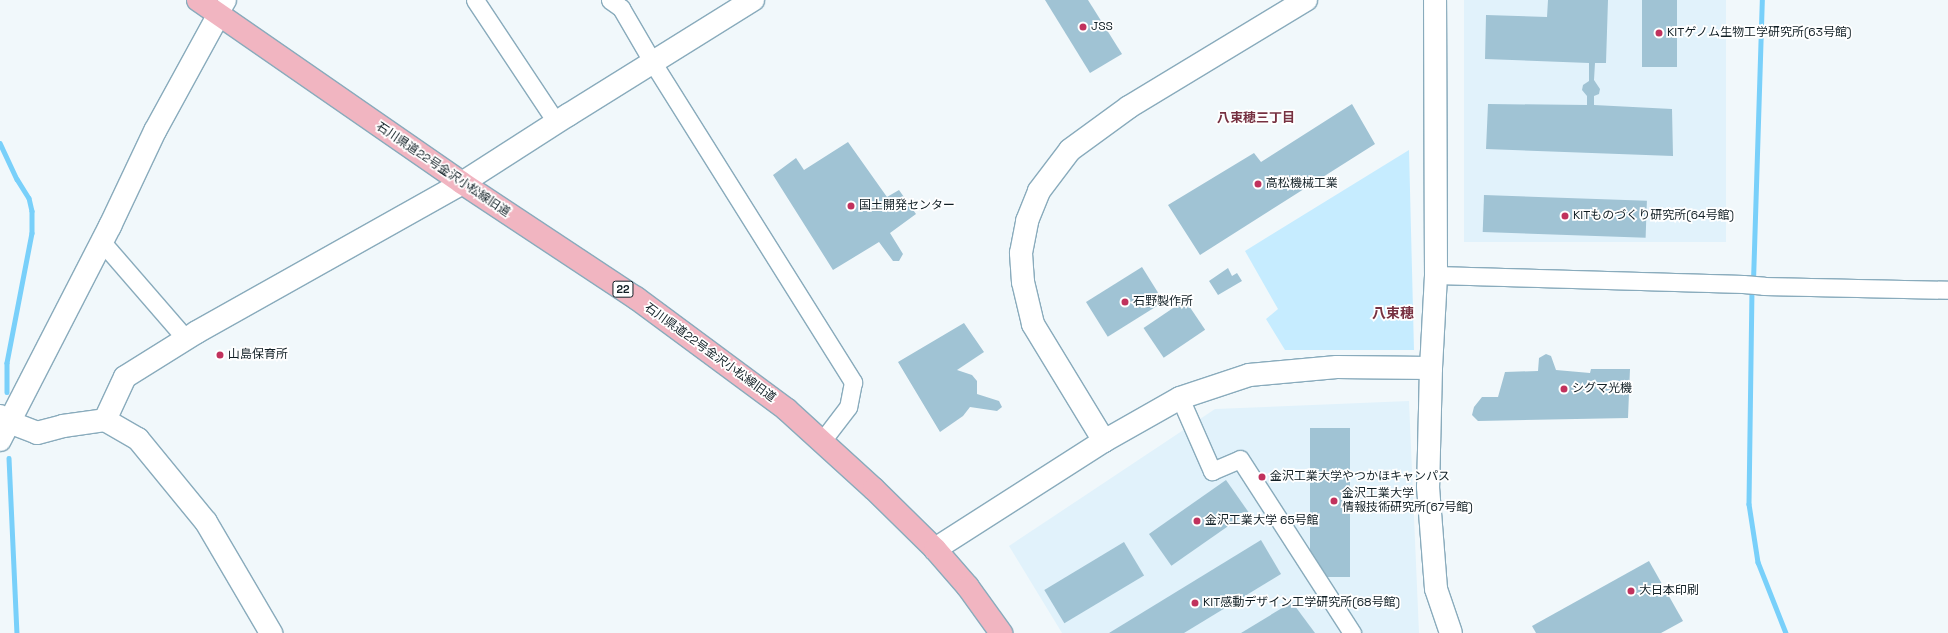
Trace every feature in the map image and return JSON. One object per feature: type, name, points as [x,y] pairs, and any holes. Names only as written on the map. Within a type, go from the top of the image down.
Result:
[{"type":"main road","name":"石川県道22号金沢小松線旧道","points":[[198,0],[223,7],[462,183],[636,298],[786,409],[874,488],[935,549],[968,587],[1001,633]]},
{"type":"street","points":[[475,0],[556,122]]},
{"type":"street","points":[[105,420],[125,377],[186,339],[462,183],[556,122],[753,0]]},
{"type":"street","points":[[1104,441],[1033,324],[1023,282],[1021,253],[1027,221],[1039,191],[1070,150],[1129,107],[1306,0]]},
{"type":"street","points":[[1435,0],[1436,275],[1431,368],[1428,487],[1436,588],[1451,633]]},
{"type":"street","points":[[617,3],[853,382],[848,407],[822,441]]},
{"type":"street","points":[[223,7],[155,131],[102,242],[3,426],[37,433],[63,426],[105,420],[138,439],[206,522],[271,633]]},
{"type":"street","points":[[102,242],[186,339]]},
{"type":"street","points":[[1436,275],[1743,284],[1764,286],[1948,290]]},
{"type":"street","points":[[935,549],[1104,441],[1180,398],[1249,375],[1337,367],[1431,368]]},
{"type":"street","points":[[1180,398],[1212,471],[1240,460],[1352,633]]},
{"type":"shaded area","points":[[1464,0],[1726,0],[1726,242],[1464,242]]},
{"type":"shaded area","points":[[1409,150],[1414,350],[1285,350],[1266,319],[1278,309],[1245,251]]},
{"type":"shaded area","name":"金沢工業大学やつかほキャンパス","points":[[1409,401],[1419,633],[1062,633],[1009,546],[1215,409]]},
{"type":"building","name":"JSS","points":[[1045,0],[1088,0],[1122,54],[1090,73]]},
{"type":"building","points":[[1548,0],[1608,0],[1606,63],[1595,63],[1594,80],[1600,89],[1599,94],[1594,96],[1594,105],[1672,109],[1673,156],[1486,149],[1488,104],[1587,105],[1587,96],[1582,90],[1583,85],[1589,81],[1589,63],[1485,59],[1486,15],[1547,17]]},
{"type":"building","name":"KITゲノム生物工学研究所(63号館)","points":[[1642,0],[1677,0],[1677,67],[1642,67]]},
{"type":"building","name":"高松機械工業","points":[[1352,104],[1375,144],[1200,255],[1168,205],[1254,153],[1261,162]]},
{"type":"building","name":"国土開発センター","points":[[848,142],[887,197],[899,190],[916,214],[890,233],[903,254],[899,261],[893,261],[879,242],[833,270],[773,175],[796,158],[804,170]]},
{"type":"building","name":"KITものづくり研究所(64号館)","points":[[1484,195],[1647,201],[1646,238],[1483,232]]},
{"type":"building","name":"石野製作所","points":[[1142,267],[1164,302],[1108,337],[1086,302]]},
{"type":"building","points":[[1228,268],[1232,276],[1237,273],[1242,281],[1218,295],[1209,281]]},
{"type":"building","points":[[1185,300],[1205,330],[1164,358],[1144,328]]},
{"type":"building","points":[[964,323],[984,352],[957,370],[972,375],[977,381],[977,394],[999,401],[1002,407],[997,411],[970,407],[963,416],[940,432],[898,362]]},
{"type":"building","name":"シグマ光機","points":[[1546,354],[1551,356],[1556,370],[1590,373],[1591,369],[1630,369],[1628,418],[1478,421],[1472,415],[1474,407],[1482,397],[1498,397],[1505,372],[1538,371],[1539,358]]},
{"type":"building","name":"金沢工業大学 情報技術研究所(67号館)","points":[[1310,428],[1350,428],[1350,577],[1310,577]]},
{"type":"building","name":"金沢工業大学 65号館","points":[[1226,480],[1248,512],[1171,566],[1149,534]]},
{"type":"building","name":"KIT感動デザイン工学研究所(68号館)","points":[[1261,540],[1281,574],[1184,633],[1109,633]]},
{"type":"building","points":[[1124,542],[1144,575],[1064,623],[1044,590]]},
{"type":"building","name":"大日本印刷","points":[[1649,561],[1683,621],[1661,633],[1536,633],[1532,626]]},
{"type":"building","points":[[1292,602],[1315,633],[1241,633]]},
{"type":"waterway","points":[[1753,281],[1762,0]]},
{"type":"waterway","points":[[0,143],[17,179],[29,198],[32,211],[32,233],[7,363],[7,392]]},
{"type":"waterway","points":[[1752,289],[1749,504],[1758,562],[1786,633]]},
{"type":"waterway","points":[[9,458],[17,633]]},
{"type":"place","name":"JSS","points":[[1083,27]]},
{"type":"place","name":"KITゲノム生物工学研究所(63号館)","points":[[1659,33]]},
{"type":"place","name":"高松機械工業","points":[[1258,184]]},
{"type":"place","name":"国土開発センター","points":[[851,206]]},
{"type":"place","name":"KITものづくり研究所(64号館)","points":[[1565,216]]},
{"type":"place","name":"石野製作所","points":[[1125,302]]},
{"type":"place","name":"山島保育所","points":[[220,355]]},
{"type":"place","name":"シグマ光機","points":[[1564,389]]},
{"type":"place","name":"金沢工業大学やつかほキャンパス","points":[[1262,477]]},
{"type":"place","name":"金沢工業大学 情報技術研究所(67号館)","points":[[1334,501]]},
{"type":"place","name":"金沢工業大学 65号館","points":[[1197,521]]},
{"type":"place","name":"大日本印刷","points":[[1631,591]]},
{"type":"place","name":"KIT感動デザイン工学研究所(68号館)","points":[[1195,603]]},
{"type":"district","name":"八束穂三丁目","points":[[1256,118]]},
{"type":"district","name":"八束穂","points":[[1393,313]]}]
